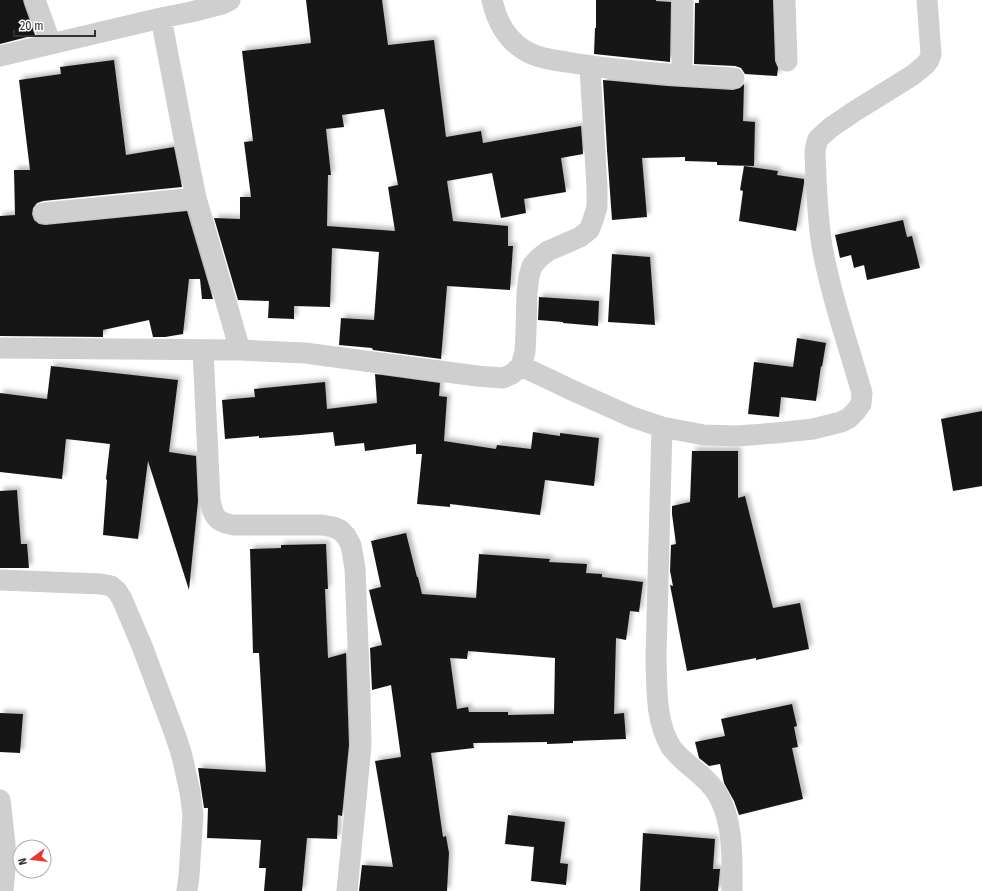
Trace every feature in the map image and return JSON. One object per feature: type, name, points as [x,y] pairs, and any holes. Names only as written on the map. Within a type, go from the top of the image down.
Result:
[{"type":"street","points":[[35,0],[51,44]]},
{"type":"street","points":[[0,56],[191,12],[222,4],[230,0]]},
{"type":"street","points":[[492,0],[494,11],[504,31],[523,50],[535,55],[590,67],[734,78]]},
{"type":"street","points":[[682,75],[683,0]]},
{"type":"street","points":[[786,0],[787,61]]},
{"type":"street","points":[[521,366],[619,411],[662,428],[704,435],[753,435],[813,429],[842,422],[849,418],[861,404],[862,393],[833,295],[822,246],[817,214],[816,146],[818,140],[830,128],[913,75],[925,65],[931,54],[927,0]]},
{"type":"street","points":[[161,18],[196,198],[240,350]]},
{"type":"street","points":[[0,348],[240,350],[305,354],[477,376],[503,378],[512,374],[521,366],[525,352],[527,293],[532,266],[548,251],[580,237],[589,230],[597,207],[590,67]]},
{"type":"street","points":[[44,213],[196,198]]},
{"type":"street","points":[[203,350],[210,500],[212,511],[217,519],[224,524],[232,525],[322,525],[333,527],[340,530],[346,536],[351,545],[355,568],[361,744],[347,891]]},
{"type":"street","points":[[662,428],[656,657],[657,694],[660,720],[665,736],[672,748],[707,781],[718,794],[725,811],[729,828],[732,891]]},
{"type":"street","points":[[0,580],[101,584],[111,586],[117,590],[142,646],[182,756],[190,792],[193,816],[187,891]]},
{"type":"street","points":[[0,800],[5,844],[3,891]]},
{"type":"building","points":[[0,0],[23,0],[35,35],[0,44]]},
{"type":"building","points":[[306,0],[382,0],[388,45],[434,40],[446,137],[481,131],[483,143],[581,126],[583,154],[561,158],[566,192],[524,199],[526,213],[501,218],[492,173],[447,181],[453,221],[508,226],[508,246],[513,246],[510,290],[447,286],[441,359],[373,350],[372,348],[339,345],[341,318],[374,320],[379,252],[332,248],[330,307],[294,306],[294,319],[268,318],[269,301],[238,300],[214,218],[240,219],[240,197],[251,197],[244,142],[253,141],[242,51],[311,43]],"holes":[[[384,109],[398,185],[388,187],[395,231],[327,226],[328,175],[331,175],[326,129],[344,127],[342,115]]]},
{"type":"building","points":[[596,0],[656,0],[671,2],[670,62],[594,54]]},
{"type":"building","points":[[699,0],[773,0],[775,61],[778,68],[777,76],[745,74],[741,68],[735,66],[694,64],[695,3],[699,3]]},
{"type":"building","points":[[114,60],[126,155],[174,147],[182,187],[43,201],[37,203],[33,208],[32,214],[34,220],[39,224],[45,225],[187,211],[213,299],[202,299],[200,279],[189,279],[183,334],[153,337],[149,320],[103,330],[103,337],[0,336],[0,216],[15,215],[14,170],[30,170],[19,80],[61,74],[60,67]]},
{"type":"building","points":[[603,80],[733,90],[740,88],[744,84],[743,121],[755,122],[754,166],[717,165],[717,162],[685,161],[685,157],[642,158],[647,217],[612,220]]},
{"type":"building","points":[[744,166],[778,171],[777,175],[804,179],[796,231],[739,221],[743,191],[740,190]]},
{"type":"building","points":[[903,220],[907,237],[912,236],[920,268],[867,280],[864,265],[854,268],[851,255],[840,258],[835,235]]},
{"type":"building","points":[[612,254],[650,257],[655,325],[608,322]]},
{"type":"building","points":[[539,297],[599,301],[598,326],[538,320]]},
{"type":"building","points":[[797,338],[826,343],[816,401],[781,397],[779,417],[748,414],[754,362],[793,367]]},
{"type":"building","points":[[51,366],[178,380],[169,452],[196,456],[198,501],[189,590],[148,461],[138,539],[103,535],[106,479],[110,444],[66,439],[62,479],[0,472],[0,393],[47,399]]},
{"type":"building","points":[[375,374],[440,383],[439,396],[447,397],[444,441],[496,449],[497,445],[531,449],[533,432],[560,436],[560,433],[599,438],[594,486],[545,480],[540,515],[450,504],[450,507],[417,504],[422,454],[416,454],[416,444],[365,451],[364,443],[335,446],[333,432],[259,438],[259,436],[225,439],[222,400],[255,397],[254,389],[325,382],[327,409],[377,403]]},
{"type":"building","points":[[982,411],[982,486],[953,491],[941,419]]},
{"type":"building","points":[[692,451],[738,451],[738,498],[745,496],[773,608],[800,603],[809,649],[756,660],[756,658],[687,671],[670,585],[673,586],[670,571],[671,545],[676,544],[672,506],[690,502]]},
{"type":"building","points":[[17,490],[21,544],[27,544],[29,568],[0,568],[0,491]]},
{"type":"building","points":[[406,533],[422,594],[476,598],[479,554],[550,559],[549,562],[587,564],[586,573],[602,574],[602,577],[643,582],[639,612],[630,611],[626,640],[616,638],[614,714],[624,713],[626,739],[573,741],[573,743],[547,744],[547,742],[473,743],[474,748],[431,753],[443,837],[446,836],[449,853],[447,891],[359,891],[362,865],[393,867],[375,761],[401,757],[391,685],[372,690],[370,648],[382,645],[369,590],[381,587],[371,541]],"holes":[[[468,651],[555,658],[554,714],[508,715],[508,712],[469,712],[468,707],[457,709],[450,658],[467,659]]]},
{"type":"building","points":[[326,544],[328,589],[325,589],[328,658],[346,653],[349,745],[342,816],[338,815],[337,839],[307,838],[302,891],[264,891],[266,868],[259,868],[261,840],[207,838],[208,808],[204,808],[198,768],[266,772],[259,653],[253,653],[250,549],[281,548],[281,545]]},
{"type":"building","points":[[792,704],[797,726],[794,727],[798,747],[792,748],[803,799],[739,815],[734,801],[724,783],[720,764],[709,766],[699,758],[695,742],[725,736],[721,719]]},
{"type":"building","points":[[0,713],[23,714],[20,753],[0,752]]},
{"type":"building","points":[[508,815],[565,822],[560,863],[568,864],[566,885],[531,881],[534,847],[505,844]]},
{"type":"building","points":[[643,833],[715,839],[713,869],[720,869],[718,891],[640,891]]}]
